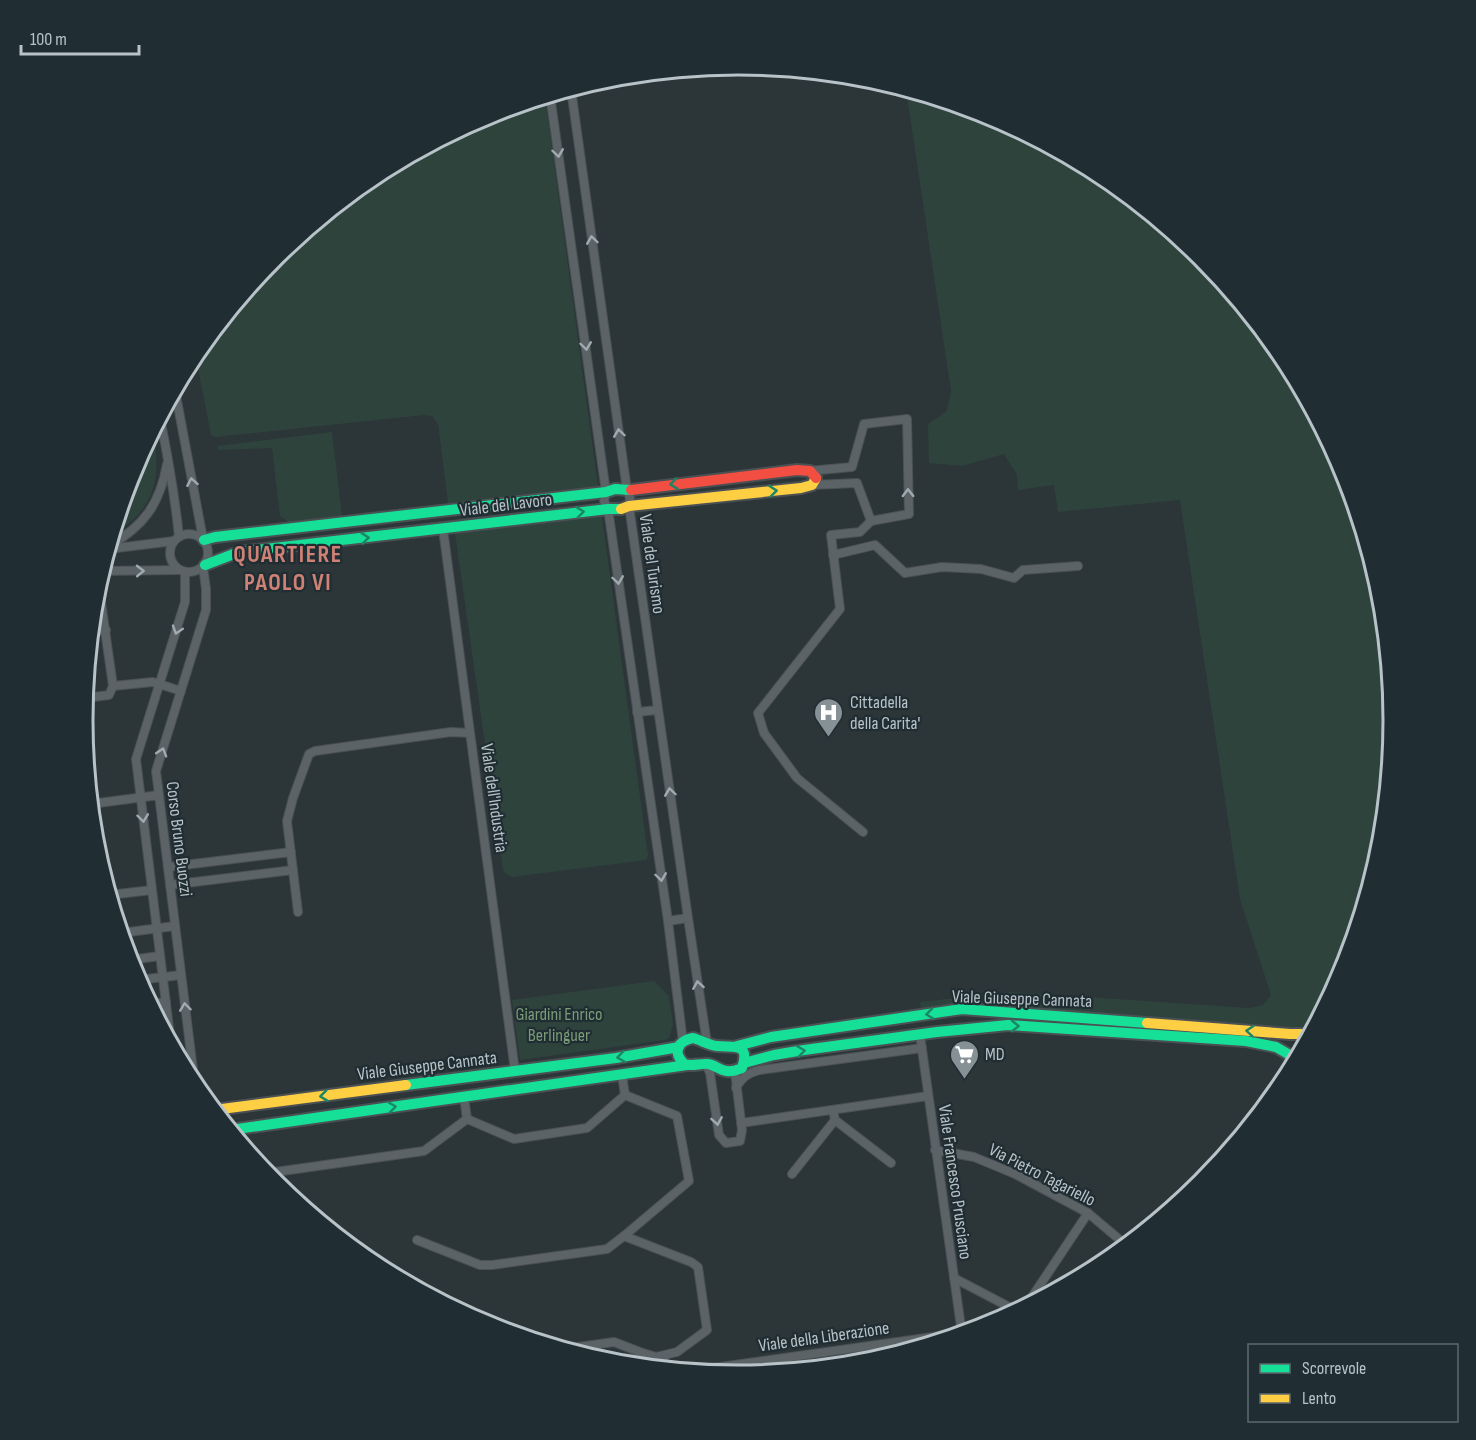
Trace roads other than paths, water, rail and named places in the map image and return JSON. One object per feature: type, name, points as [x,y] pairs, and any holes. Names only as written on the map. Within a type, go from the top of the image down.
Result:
[{"type":"street","name":"Viale del Turismo","points":[[572,97],[707,1042]]},
{"type":"street","name":"Viale del Turismo","points":[[551,103],[606,492],[604,501],[608,509],[668,921],[681,1044]]},
{"type":"street","points":[[111,571],[198,571],[208,559],[209,552],[203,540],[177,401]]},
{"type":"street","name":"Viale del Lavoro","points":[[203,540],[606,492],[615,489],[627,490],[797,470],[852,466],[864,424],[907,419],[909,514],[871,521],[857,483],[812,485],[629,506],[619,510],[608,509],[239,552],[204,566]]},
{"type":"street","points":[[162,430],[176,507],[177,539]]},
{"type":"street","points":[[119,540],[142,522],[153,506],[162,490],[168,457]]},
{"type":"street","points":[[807,471],[810,471],[816,478],[812,485]]},
{"type":"street","points":[[863,832],[797,778],[764,733],[758,713],[840,609],[831,535],[860,532],[871,521]]},
{"type":"street","name":"Viale dell'Industria","points":[[443,529],[515,1071]]},
{"type":"street","points":[[182,571],[174,566],[171,560],[171,547],[185,534],[197,536],[203,540]]},
{"type":"street","points":[[117,546],[177,539]]},
{"type":"street","points":[[833,555],[875,545],[905,573],[942,567],[981,569],[1014,578],[1023,570],[1078,566]]},
{"type":"street","name":"Corso Bruno Buozzi","points":[[192,1062],[156,771],[206,610],[204,566]]},
{"type":"street","name":"Corso Bruno Buozzi","points":[[166,1017],[136,759],[185,602],[182,571]]},
{"type":"street","points":[[94,697],[109,695],[113,687],[103,610]]},
{"type":"street","points":[[100,631],[106,630]]},
{"type":"street","points":[[113,687],[150,682],[160,683],[181,691]]},
{"type":"street","points":[[637,712],[658,710]]},
{"type":"street","points":[[298,912],[287,821],[309,754],[315,751],[451,732],[470,733]]},
{"type":"street","points":[[99,803],[159,795]]},
{"type":"street","points":[[168,867],[291,852]]},
{"type":"street","points":[[170,885],[294,870]]},
{"type":"street","points":[[117,894],[152,890]]},
{"type":"street","points":[[668,921],[688,918]]},
{"type":"street","points":[[129,932],[175,926]]},
{"type":"street","points":[[139,959],[160,957]]},
{"type":"street","points":[[148,979],[181,975]]},
{"type":"street","points":[[159,1003],[166,1002]]},
{"type":"street","name":"Viale Giuseppe Cannata","points":[[223,1109],[667,1050],[693,1038],[701,1039],[714,1046],[737,1046],[771,1037],[962,1009],[1302,1034]]},
{"type":"street","name":"Viale Giuseppe Cannata","points":[[744,1063],[783,1054],[1008,1025],[1239,1040],[1273,1046],[1290,1054]]},
{"type":"street","name":"Viale Francesco Prusciano","points":[[920,1035],[960,1325]]},
{"type":"street","points":[[681,1044],[678,1056],[681,1062],[687,1065]]},
{"type":"street","points":[[706,1064],[710,1073],[719,1135],[726,1143],[740,1141],[742,1130],[735,1072],[742,1068],[744,1055],[737,1046]]},
{"type":"street","points":[[736,1088],[749,1073],[760,1070],[922,1048]]},
{"type":"street","name":"Viale Giuseppe Cannata","points":[[239,1129],[687,1065],[706,1064],[728,1072],[735,1072]]},
{"type":"street","points":[[622,1075],[626,1095]]},
{"type":"street","points":[[417,1240],[480,1265],[607,1249],[689,1181],[677,1116],[626,1095]]},
{"type":"street","points":[[467,1119],[514,1139],[575,1130],[587,1128],[626,1095]]},
{"type":"street","points":[[741,1123],[928,1096]]},
{"type":"street","points":[[464,1097],[467,1119]]},
{"type":"street","points":[[833,1110],[835,1120],[891,1163]]},
{"type":"street","points":[[278,1172],[424,1151],[467,1119]]},
{"type":"street","points":[[792,1174],[835,1120]]},
{"type":"street","name":"Via Pietro Tagariello","points":[[935,1150],[974,1157],[1015,1174],[1088,1213],[1120,1240]]},
{"type":"street","points":[[1036,1291],[1088,1213]]},
{"type":"street","points":[[584,1346],[614,1342],[656,1357],[664,1356],[677,1352],[707,1330],[698,1267],[692,1262],[624,1236]]},
{"type":"street","points":[[954,1278],[1007,1306]]},
{"type":"street","name":"Viale della Liberazione","points":[[734,1365],[918,1339]]},
{"type":"street","points":[[664,1356],[664,1360]]},
{"type":"place","name":"Cittadella della Carita'","points":[[829,738]]},
{"type":"place","name":"MD","points":[[964,1080]]},
{"type":"district","name":"QUARTIERE PAOLO VI","points":[[288,568]]},
{"type":"park label","name":"Giardini Enrico Berlinguer","points":[[559,1024]]}]
